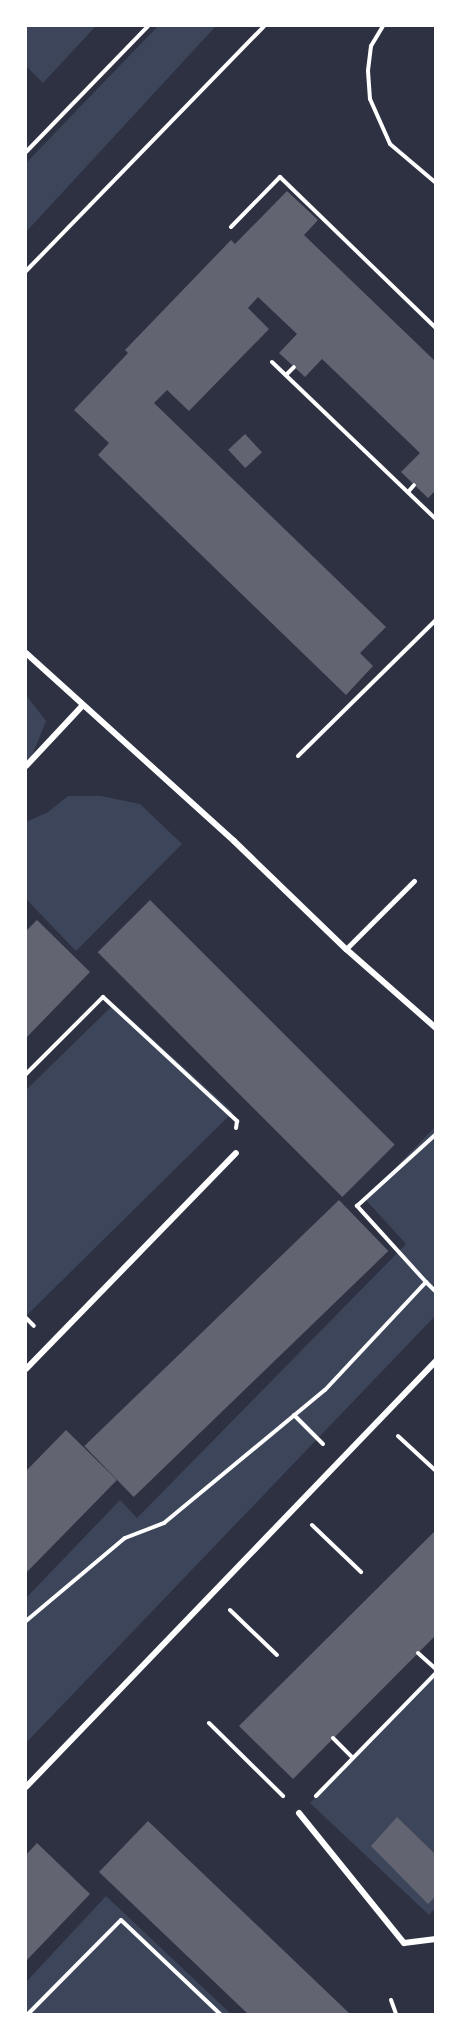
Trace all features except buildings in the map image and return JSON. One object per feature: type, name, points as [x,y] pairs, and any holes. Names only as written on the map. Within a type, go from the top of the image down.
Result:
[{"type":"street","points":[[26,653],[234,841],[346,949],[435,1028]]},
{"type":"street","points":[[26,766],[83,705]]},
{"type":"street","points":[[26,1369],[236,1153]]},
{"type":"street","points":[[26,1787],[435,1361]]},
{"type":"street","points":[[299,1813],[404,1942],[435,1939]]},
{"type":"lane","points":[[346,949],[414,881]]},
{"type":"path","points":[[26,152],[148,26]]},
{"type":"path","points":[[26,271],[264,26]]},
{"type":"path","points":[[383,26],[371,46],[368,71],[370,99],[390,144],[435,183]]},
{"type":"path","points":[[231,227],[280,177],[435,328]]},
{"type":"path","points":[[272,362],[435,519]]},
{"type":"path","points":[[286,375],[294,367]]},
{"type":"path","points":[[408,492],[414,485]]},
{"type":"path","points":[[298,756],[435,620]]},
{"type":"path","points":[[26,1074],[103,997],[237,1121],[236,1153]]},
{"type":"path","points":[[435,1134],[357,1206],[435,1292]]},
{"type":"path","points":[[26,1621],[125,1538],[164,1523],[325,1390],[426,1282]]},
{"type":"path","points":[[294,1415],[340,1460]]},
{"type":"path","points":[[379,1419],[435,1471]]},
{"type":"path","points":[[294,1507],[361,1572]]},
{"type":"path","points":[[212,1593],[277,1655]]},
{"type":"path","points":[[209,1723],[299,1813],[435,1671],[418,1653]]},
{"type":"path","points":[[333,1738],[352,1758]]},
{"type":"path","points":[[28,2014],[121,1920],[220,2014]]},
{"type":"path","points":[[391,2000],[396,2014]]},
{"type":"shaded area","points":[[26,26],[96,26],[43,83],[26,66]]},
{"type":"shaded area","points":[[158,26],[216,26],[26,232],[26,163]]},
{"type":"shaded area","points":[[26,695],[46,721],[26,771]]},
{"type":"shaded area","points":[[68,796],[101,796],[140,804],[182,844],[76,951],[26,899],[26,822],[48,812]]},
{"type":"shaded area","points":[[114,1004],[233,1112],[26,1316],[26,1090]]},
{"type":"shaded area","points":[[435,1127],[435,1316],[26,1743],[26,1598],[120,1500],[137,1518],[406,1244],[365,1199]]},
{"type":"shaded area","points":[[435,1670],[435,1908],[429,1915],[310,1803]]},
{"type":"shaded area","points":[[106,1896],[231,2014],[26,2014],[26,1982]]}]
